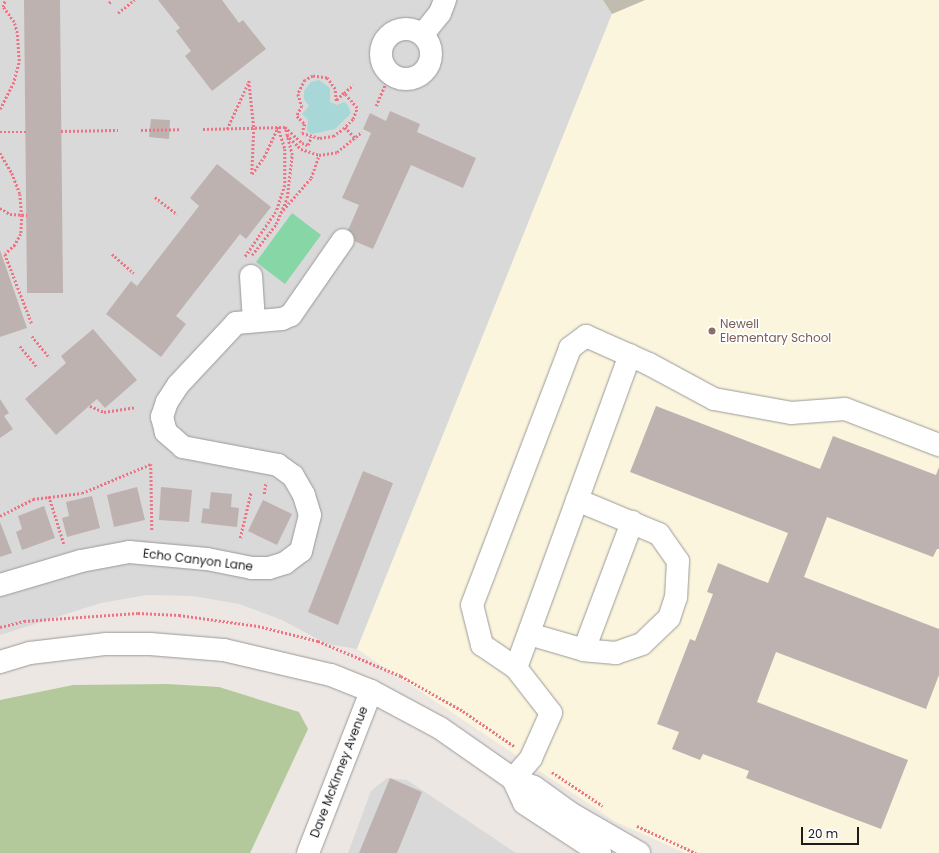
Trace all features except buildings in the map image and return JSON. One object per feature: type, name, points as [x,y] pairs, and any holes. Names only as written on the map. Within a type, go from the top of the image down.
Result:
[{"type":"street","points":[[423,34],[440,13],[445,0]]},
{"type":"street","points":[[407,28],[423,34],[428,40],[432,52],[429,65],[425,72],[410,79],[401,79],[390,73],[383,63],[381,55],[386,39],[391,33],[407,28]]},
{"type":"street","name":"Echo Canyon Lane","points":[[0,585],[74,562],[129,552],[207,559],[258,568],[269,568],[285,563],[301,551],[310,515],[304,495],[292,476],[278,465],[183,447],[166,432],[162,417],[167,402],[178,385],[236,323],[282,319],[291,315],[343,240]]},
{"type":"street","points":[[248,266],[254,321]]},
{"type":"street","points":[[514,779],[531,758],[551,713],[516,668],[482,645],[472,606],[570,348],[586,336],[630,355],[714,399],[791,413],[845,409],[939,445]]},
{"type":"street","points":[[516,668],[630,355]]},
{"type":"street","points":[[529,634],[584,650],[616,653],[642,644],[669,618],[676,598],[678,561],[659,534],[578,500]]},
{"type":"street","points":[[584,650],[632,522]]},
{"type":"street","points":[[0,662],[30,653],[106,644],[188,646],[255,656],[331,675],[371,691],[440,728],[514,779],[534,787],[570,813],[639,853]]},
{"type":"street","name":"Dave McKinney Avenue","points":[[308,853],[371,691]]},
{"type":"street","points":[[514,779],[524,803],[600,853]]},
{"type":"path","points":[[0,109],[13,84],[19,60],[17,33],[14,22],[3,7],[5,0]]},
{"type":"path","points":[[109,3],[112,0]]},
{"type":"path","points":[[118,13],[134,0]]},
{"type":"path","points":[[376,106],[390,73]]},
{"type":"path","points":[[344,93],[357,108],[353,119],[345,127],[333,136],[311,137],[302,133],[305,124],[297,116],[302,106],[298,94],[300,86],[313,76],[320,75],[332,84],[336,101],[344,93],[353,85]]},
{"type":"path","points":[[227,128],[249,81],[254,128],[253,174],[278,127]]},
{"type":"path","points":[[248,266],[248,251],[271,221],[281,199],[287,159],[278,127]]},
{"type":"path","points":[[203,129],[285,127],[302,143],[308,145],[311,137]]},
{"type":"path","points":[[248,266],[276,224],[283,210],[292,168],[285,127]]},
{"type":"path","points":[[345,127],[356,139]]},
{"type":"path","points":[[141,130],[180,129]]},
{"type":"path","points":[[61,131],[118,130]]},
{"type":"path","points":[[0,132],[26,132]]},
{"type":"path","points":[[287,134],[301,149],[320,155],[337,152],[356,139],[362,132]]},
{"type":"path","points":[[0,153],[12,173],[20,194],[22,216],[21,234],[15,245],[6,254],[32,324]]},
{"type":"path","points":[[283,210],[292,202],[306,181],[311,178],[320,155]]},
{"type":"path","points":[[155,197],[177,214]]},
{"type":"path","points":[[0,208],[10,214],[22,216],[27,215]]},
{"type":"path","points":[[112,254],[134,272]]},
{"type":"path","points":[[32,336],[50,358]]},
{"type":"path","points":[[20,346],[38,368]]},
{"type":"path","points":[[90,406],[104,412],[135,407]]},
{"type":"path","points":[[0,516],[22,503],[49,496],[82,493],[151,464],[152,531]]},
{"type":"path","points":[[240,538],[251,492]]},
{"type":"path","points":[[49,496],[65,547]]},
{"type":"path","points":[[0,627],[24,621],[106,614],[179,615],[218,619],[318,641],[401,676]]},
{"type":"shaded area","points":[[0,0],[603,0],[612,14],[357,649],[327,644],[282,620],[239,604],[193,596],[147,595],[101,603],[0,635]]},
{"type":"shaded area","points":[[603,0],[645,0],[612,14]]},
{"type":"shaded area","name":"Newell Elementary School","points":[[645,0],[939,0],[939,853],[685,853],[616,822],[357,649],[612,14]]},
{"type":"shaded area","points":[[387,778],[407,780],[516,853],[348,853],[371,791]]},
{"type":"green space","points":[[292,213],[321,235],[285,284],[256,262]]},
{"type":"green space","points":[[167,684],[219,687],[299,712],[308,729],[250,853],[0,853],[0,700],[73,685]]},
{"type":"water","points":[[319,80],[330,88],[330,102],[337,105],[344,102],[347,104],[351,113],[335,129],[312,134],[307,131],[308,120],[302,114],[309,106],[304,99],[304,91],[311,82]]},
{"type":"place","name":"Newell Elementary School","points":[[712,331]]}]
